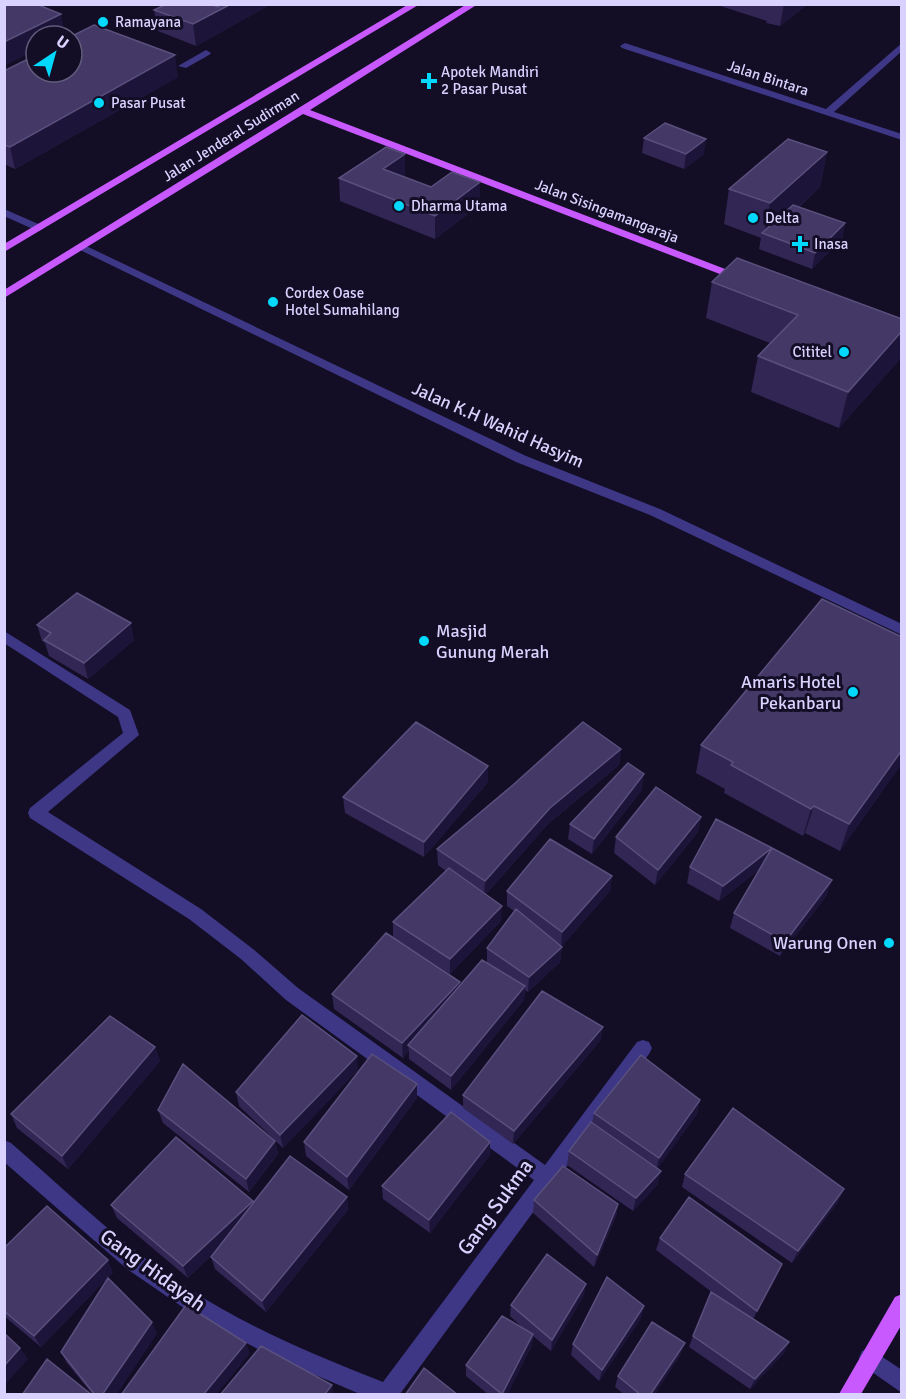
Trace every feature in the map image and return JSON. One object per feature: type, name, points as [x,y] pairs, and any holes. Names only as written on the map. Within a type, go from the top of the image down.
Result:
[{"type":"main road","name":"Jalan Jenderal Sudirman","points":[[4,249],[416,4]]},
{"type":"main road","name":"Jalan Jenderal Sudirman","points":[[4,295],[474,4]]},
{"type":"main road","name":"Jalan Sisingamangaraja","points":[[302,110],[757,285]]},
{"type":"main road","points":[[849,1395],[902,1304]]},
{"type":"street","name":"Jalan Bintara","points":[[625,46],[902,137]]},
{"type":"street","points":[[827,113],[902,46]]},
{"type":"street","points":[[183,66],[206,53]]},
{"type":"street","points":[[4,212],[39,228]]},
{"type":"street","name":"Jalan K.H Wahid Hasyim","points":[[82,247],[521,459],[655,512],[902,630]]},
{"type":"street","points":[[4,636],[125,714],[130,735],[36,813],[195,914],[247,954],[292,994],[547,1178]]},
{"type":"street","name":"Gang Sukma","points":[[386,1395],[642,1048]]},
{"type":"street","name":"Gang Hidayah","points":[[4,1149],[123,1252],[180,1295],[309,1364],[386,1395]]},
{"type":"street","points":[[869,1358],[902,1383]]},
{"type":"building","points":[[4,4],[36,4],[61,14],[41,24],[24,24],[24,32],[4,42]]},
{"type":"building","points":[[167,4],[208,4],[219,7],[213,4],[231,4],[193,24],[154,10]]},
{"type":"building","points":[[94,25],[175,55],[10,147],[4,145],[4,71],[24,61],[24,84],[84,84],[84,30]]},
{"type":"building","points":[[665,123],[706,139],[686,154],[644,138]]},
{"type":"building","points":[[788,139],[827,152],[770,203],[729,189]]},
{"type":"building","points":[[386,147],[405,154],[383,169],[431,187],[452,172],[480,182],[435,216],[339,178]]},
{"type":"building","points":[[793,205],[845,223],[815,253],[762,233]]},
{"type":"building","points":[[737,258],[902,319],[902,331],[848,392],[758,356],[798,315],[712,282]]},
{"type":"building","points":[[77,593],[131,623],[84,663],[44,640],[51,633],[37,625]]},
{"type":"building","points":[[822,599],[902,637],[902,750],[849,824],[814,806],[811,809],[731,765],[733,762],[701,745]]},
{"type":"building","points":[[416,722],[488,766],[424,842],[343,797]]},
{"type":"building","points":[[583,722],[621,749],[550,808],[485,881],[437,849],[513,785]]},
{"type":"building","points":[[628,763],[644,774],[594,839],[570,824]]},
{"type":"building","points":[[656,787],[701,817],[658,870],[616,837]]},
{"type":"building","points":[[716,819],[772,848],[723,886],[690,867]]},
{"type":"building","points":[[550,839],[612,876],[562,932],[507,891]]},
{"type":"building","points":[[772,848],[832,880],[785,942],[734,913]]},
{"type":"building","points":[[449,868],[502,906],[450,959],[393,922]]},
{"type":"building","points":[[516,909],[562,947],[529,977],[487,948]]},
{"type":"building","points":[[386,933],[460,982],[402,1043],[332,994]]},
{"type":"building","points":[[482,960],[525,986],[451,1076],[408,1045]]},
{"type":"building","points":[[542,991],[603,1027],[514,1131],[463,1095]]},
{"type":"building","points":[[302,1015],[357,1056],[280,1135],[236,1092]]},
{"type":"building","points":[[110,1016],[155,1047],[62,1156],[11,1114]]},
{"type":"building","points":[[372,1054],[417,1084],[347,1177],[304,1142]]},
{"type":"building","points":[[641,1055],[700,1100],[659,1158],[594,1113]]},
{"type":"building","points":[[183,1064],[275,1141],[246,1179],[158,1110]]},
{"type":"building","points":[[733,1108],[844,1189],[798,1251],[685,1174]]},
{"type":"building","points":[[451,1112],[490,1142],[429,1220],[382,1186]]},
{"type":"building","points":[[591,1122],[661,1171],[636,1198],[569,1151]]},
{"type":"building","points":[[176,1137],[253,1201],[183,1266],[111,1205]]},
{"type":"building","points":[[290,1156],[347,1197],[262,1301],[211,1257]]},
{"type":"building","points":[[563,1166],[618,1204],[597,1255],[534,1200]]},
{"type":"building","points":[[689,1197],[782,1264],[757,1311],[660,1238]]},
{"type":"building","points":[[47,1206],[108,1260],[34,1336],[4,1311],[4,1248]]},
{"type":"building","points":[[547,1254],[586,1284],[552,1340],[511,1305]]},
{"type":"building","points":[[607,1277],[644,1306],[602,1370],[573,1344]]},
{"type":"building","points":[[108,1278],[152,1322],[102,1395],[95,1395],[61,1352]]},
{"type":"building","points":[[711,1292],[789,1342],[755,1379],[693,1336]]},
{"type":"building","points":[[186,1305],[246,1343],[203,1395],[121,1395]]},
{"type":"building","points":[[502,1316],[533,1334],[502,1394],[466,1365]]},
{"type":"building","points":[[652,1322],[685,1343],[650,1395],[641,1395],[618,1376]]},
{"type":"building","points":[[4,1333],[20,1348],[4,1366]]},
{"type":"building","points":[[261,1346],[332,1385],[324,1395],[220,1395]]},
{"type":"building","points":[[47,1359],[92,1395],[22,1395]]},
{"type":"building","points":[[424,1368],[458,1395],[405,1395]]},
{"type":"place","name":"Ramayana","points":[[103,22]]},
{"type":"place","name":"Apotek Mandiri 2 Pasar Pusat","points":[[429,81]]},
{"type":"place","name":"Pasar Pusat","points":[[99,103]]},
{"type":"place","name":"Dharma Utama","points":[[399,206]]},
{"type":"place","name":"Delta","points":[[753,218]]},
{"type":"place","name":"Inasa","points":[[800,244]]},
{"type":"place","name":"Cordex Oase Hotel Sumahilang","points":[[273,302]]},
{"type":"place","name":"Cititel","points":[[844,352]]},
{"type":"place","name":"Masjid Gunung Merah","points":[[424,641]]},
{"type":"place","name":"Amaris Hotel Pekanbaru","points":[[853,692]]},
{"type":"place","name":"Warung Onen","points":[[889,943]]}]
